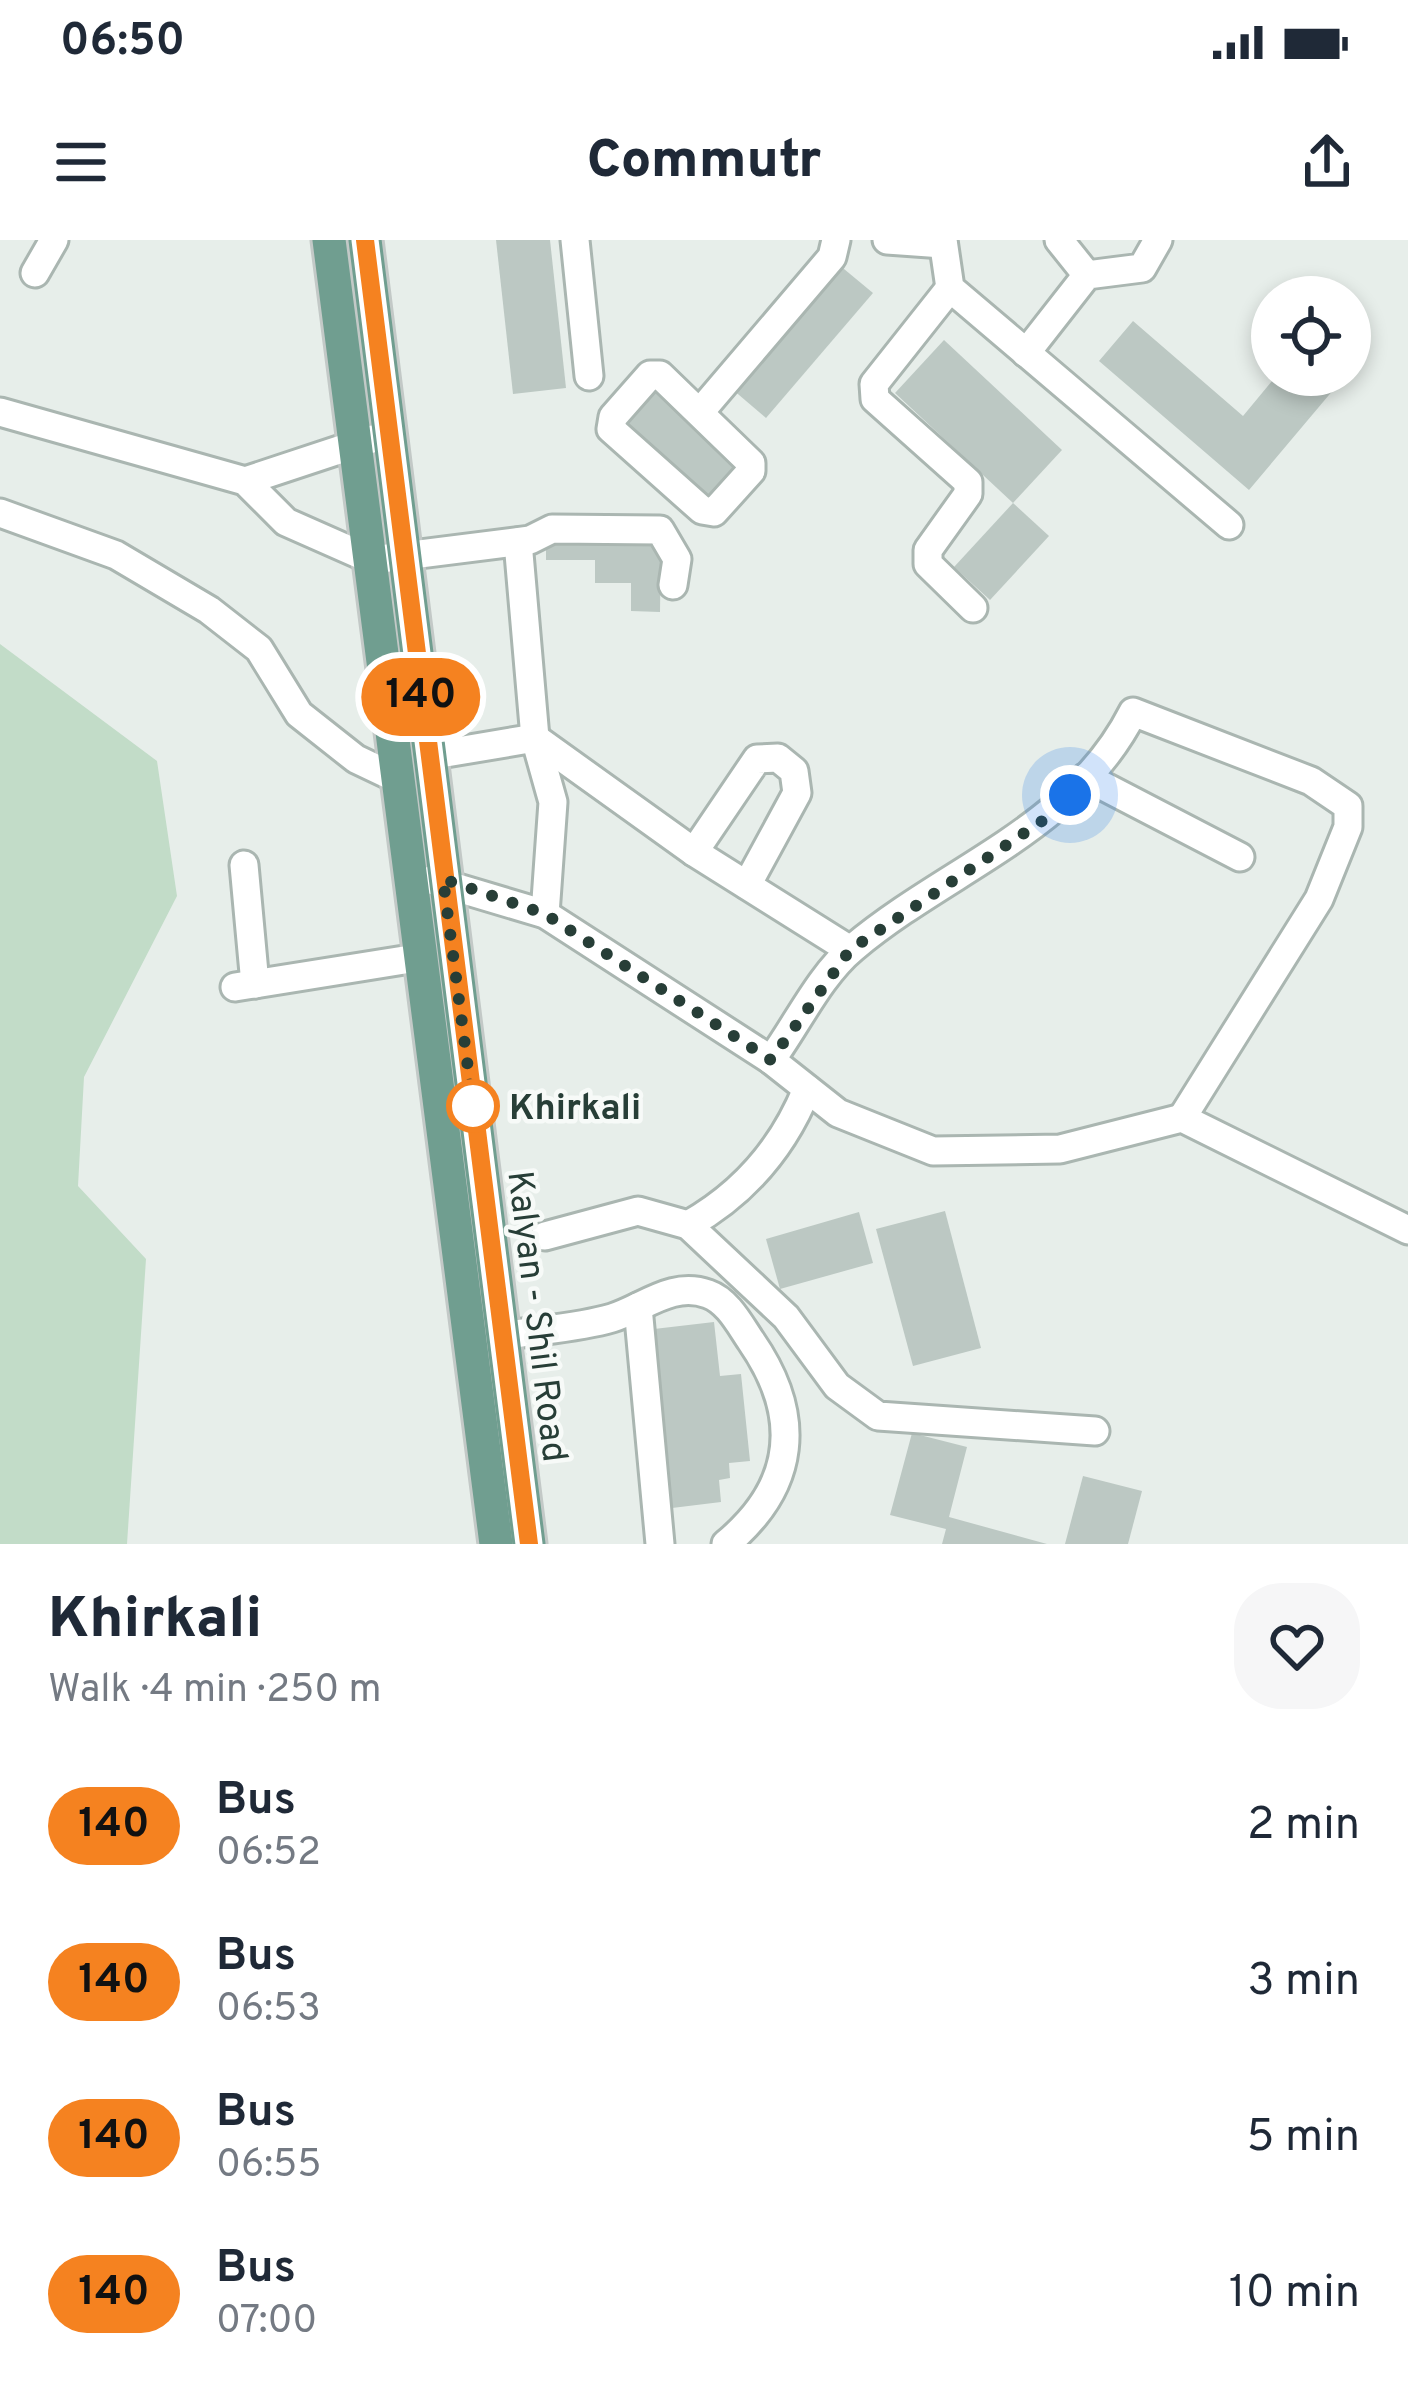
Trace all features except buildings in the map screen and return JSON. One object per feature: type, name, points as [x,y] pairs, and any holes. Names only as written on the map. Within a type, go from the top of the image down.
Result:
[{"type":"main road","name":"Kalyan - Shil Road","points":[[329,240],[374,438]]},
{"type":"main road","name":"Kalyan - Shil Road","points":[[365,240],[374,438],[389,558],[428,756],[529,1544]]},
{"type":"main road","name":"Kalyan - Shil Road","points":[[389,558],[398,779],[409,881],[423,957],[496,1544]]},
{"type":"street","points":[[34,273],[54,240]]},
{"type":"street","points":[[575,240],[589,376]]},
{"type":"street","points":[[700,412],[832,256],[836,240]]},
{"type":"street","points":[[887,240],[943,242],[950,288],[1228,525]]},
{"type":"street","points":[[1060,240],[1087,275]]},
{"type":"street","points":[[1026,353],[1087,275],[1142,268],[1158,240]]},
{"type":"street","points":[[950,288],[874,384],[874,399],[968,482],[968,494],[928,550],[928,564],[973,608]]},
{"type":"street","points":[[650,375],[660,375],[700,412],[751,463],[751,471],[714,512],[702,510],[611,429],[613,417],[650,375]]},
{"type":"street","points":[[0,412],[245,481],[286,522],[389,558],[518,542],[552,529],[660,530],[669,536],[677,559],[673,585]]},
{"type":"street","points":[[245,481],[374,438]]},
{"type":"street","points":[[0,513],[116,555],[209,610],[259,649],[299,714],[356,759],[398,779]]},
{"type":"street","points":[[518,542],[536,738],[553,802],[545,914]]},
{"type":"street","points":[[771,1060],[850,950],[1054,813],[1119,740],[1133,712],[1311,781],[1348,806],[1348,827],[1319,898],[1181,1118]]},
{"type":"street","points":[[428,756],[536,738],[694,852],[850,950]]},
{"type":"street","points":[[694,852],[757,759],[778,758],[794,771],[797,793],[746,885]]},
{"type":"street","points":[[1086,777],[1240,857]]},
{"type":"street","points":[[244,866],[245,986],[423,957]]},
{"type":"street","points":[[409,881],[443,879],[545,914],[771,1060],[838,1113],[933,1151],[1060,1149],[1181,1118],[1408,1230]]},
{"type":"street","points":[[688,1226],[728,1202],[791,1129],[807,1088]]},
{"type":"street","points":[[544,1235],[638,1211],[688,1226],[786,1317],[837,1386],[878,1416],[1095,1431]]},
{"type":"street","points":[[503,1336],[611,1318],[656,1294],[706,1293],[727,1306],[784,1403],[788,1451],[757,1518],[726,1544]]},
{"type":"street","points":[[638,1307],[660,1544]]},
{"type":"green space","points":[[0,644],[157,761],[177,896],[84,1077],[78,1186],[146,1259],[127,1544],[0,1544]]},
{"type":"bus line","name":"140","points":[[365,240],[529,1544]]},
{"type":"place","name":"Khirkali","points":[[473,1106]]},
{"type":"route","points":[[473,1106],[443,879],[545,914],[771,1060],[850,950],[1054,813],[1070,795]]}]
